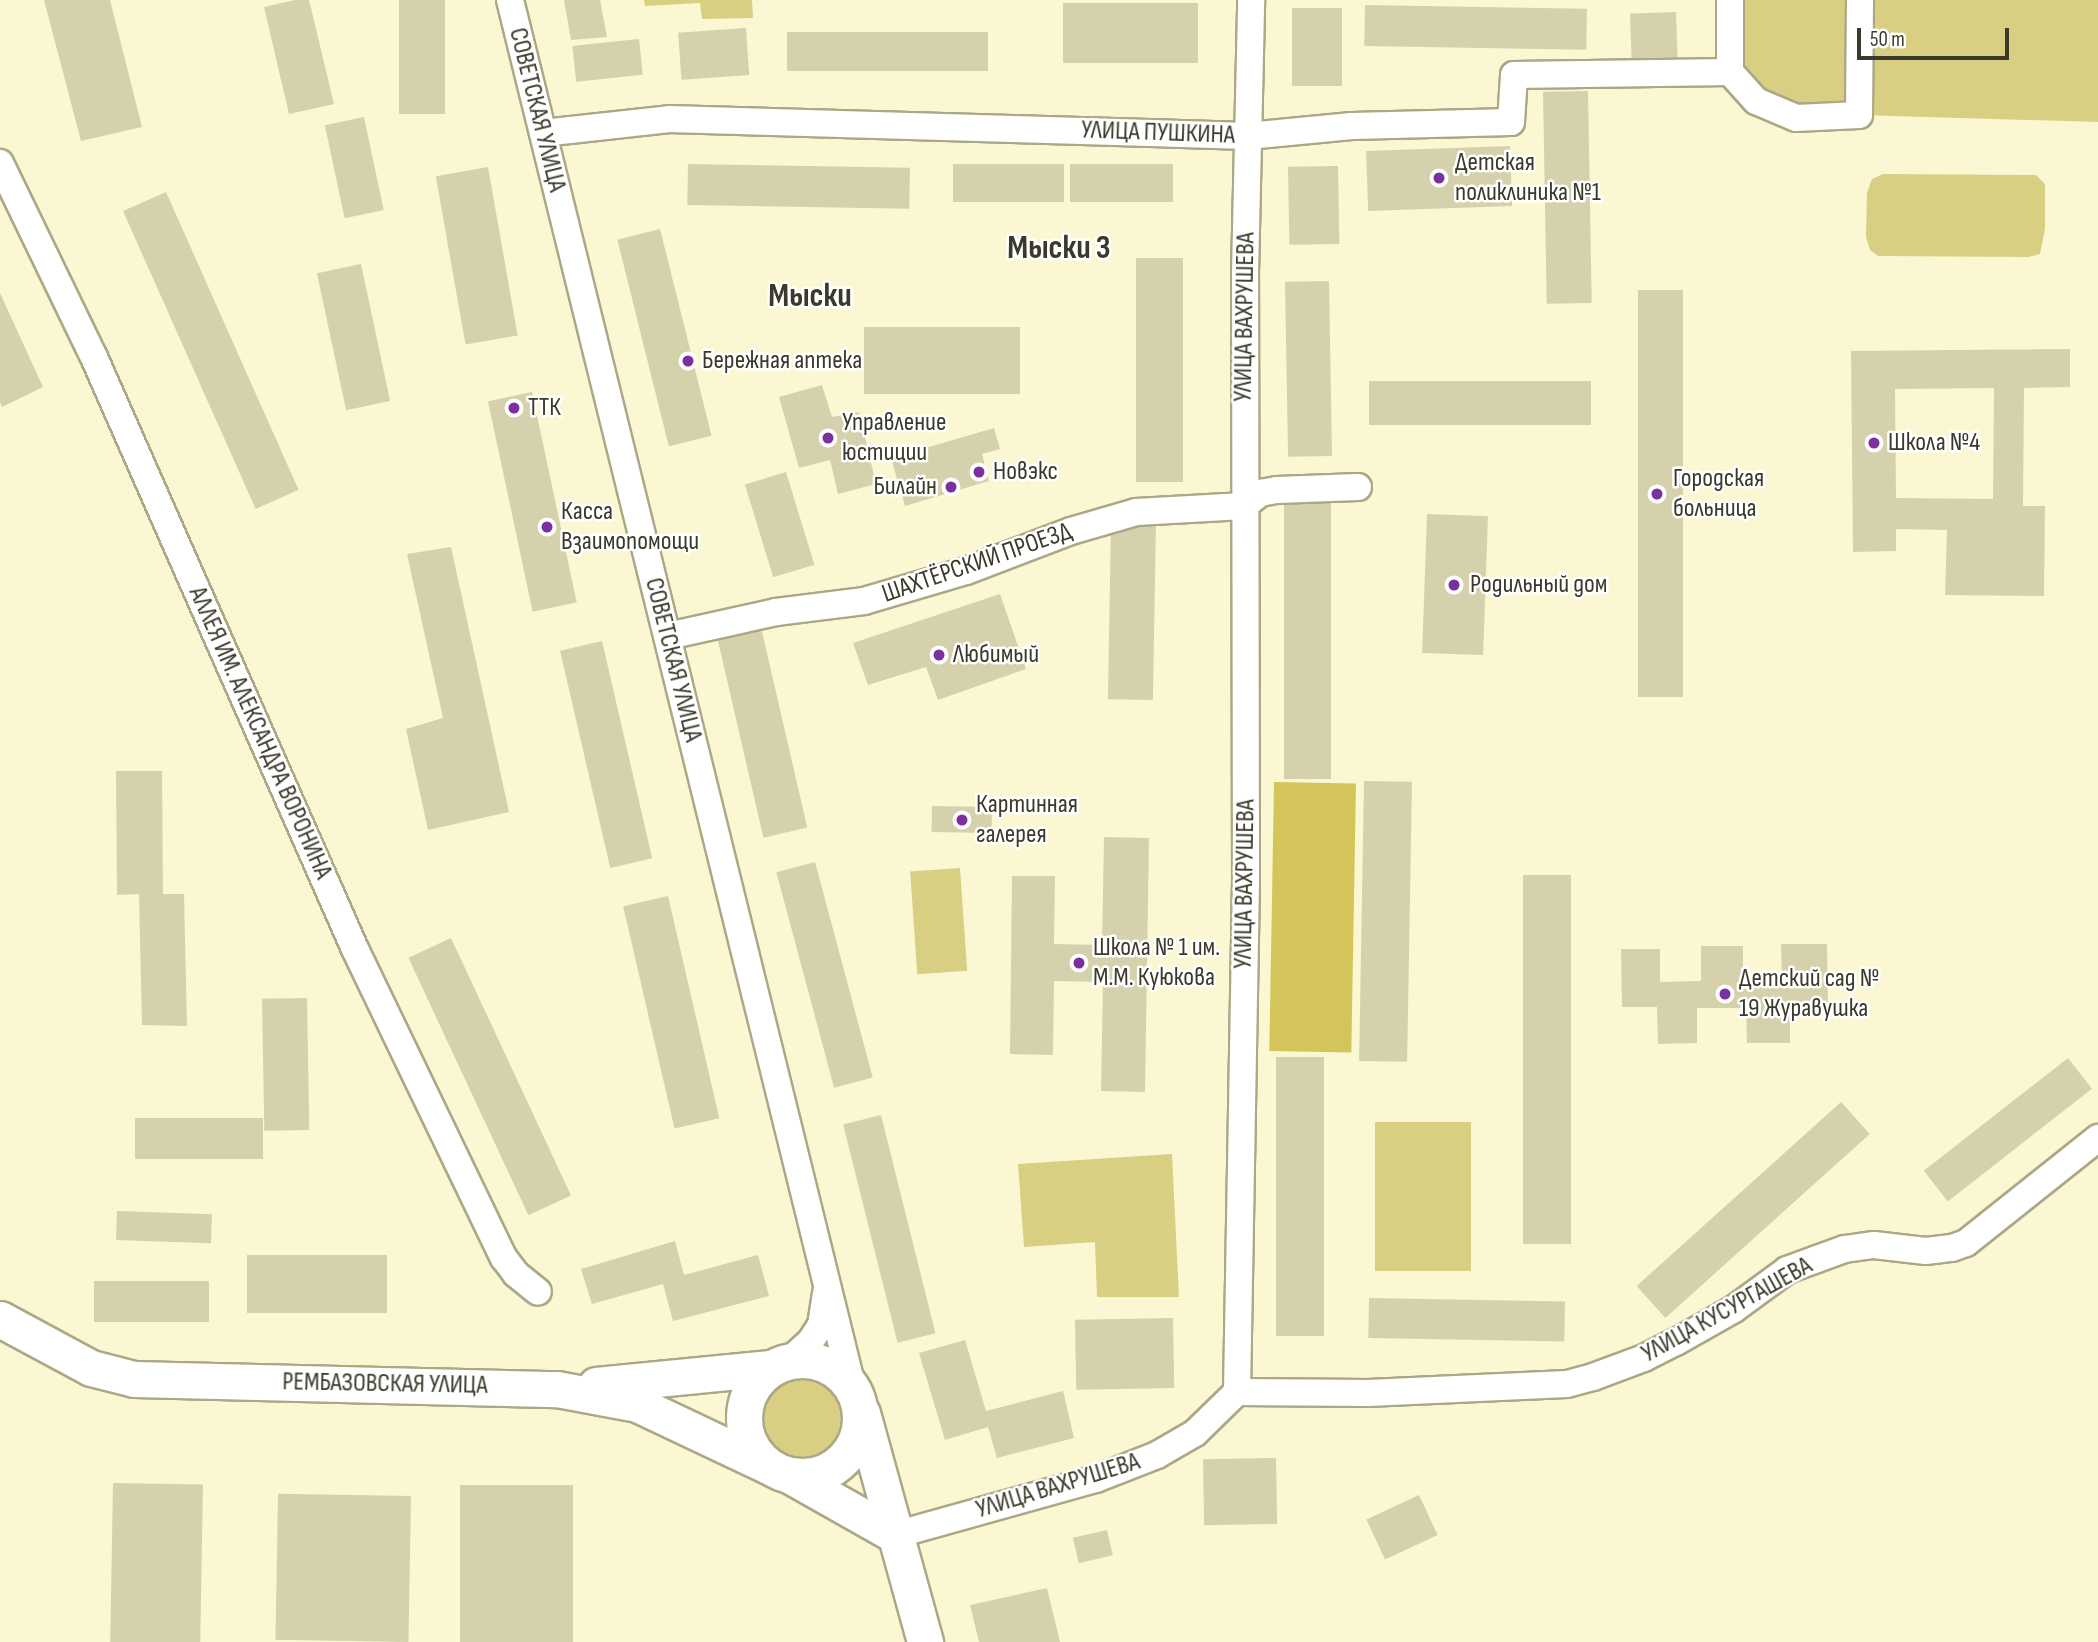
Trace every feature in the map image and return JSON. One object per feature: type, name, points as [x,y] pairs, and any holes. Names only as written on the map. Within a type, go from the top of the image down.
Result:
[{"type":"main road","name":"РЕМБАЗОВСКАЯ УЛИЦА","points":[[0,1319],[91,1368],[134,1379],[557,1389],[637,1404],[779,1471],[895,1535]]},
{"type":"main road","points":[[557,1389],[814,1360],[835,1369],[856,1396],[925,1642]]},
{"type":"main road","points":[[781,1364],[753,1384],[744,1405],[744,1428],[752,1449],[779,1471],[813,1476],[834,1467],[850,1451],[860,1430],[856,1396]]},
{"type":"street","name":"СОВЕТСКАЯ УЛИЦА","points":[[510,0],[856,1396]]},
{"type":"street","name":"УЛИЦА ВАХРУШЕВА","points":[[895,1535],[1096,1479],[1157,1455],[1195,1433],[1237,1392],[1246,867],[1244,506],[1251,0]]},
{"type":"street","points":[[1730,0],[1730,72],[1756,101],[1797,118],[1859,115],[1860,0]]},
{"type":"street","name":"УЛИЦА ПУШКИНА","points":[[543,133],[669,118],[1248,136],[1352,126],[1511,122],[1514,75],[1730,72]]},
{"type":"street","name":"АЛЛЕЯ ИМ. АЛЕКСАНДРА ВОРОНИНА","points":[[0,163],[93,355],[355,949],[504,1258],[516,1274],[538,1292]]},
{"type":"street","points":[[1244,506],[1260,493],[1277,489],[1358,487]]},
{"type":"street","name":"ШАХТЁРСКИЙ ПРОЕЗД","points":[[668,636],[776,612],[864,600],[967,571],[1071,531],[1136,512],[1244,506]]},
{"type":"street","name":"УЛИЦА КУСУРГАШЕВА","points":[[1237,1392],[1368,1393],[1567,1384],[1593,1377],[1644,1358],[1694,1333],[1734,1309],[1787,1270],[1817,1259],[1845,1249],[1874,1245],[1926,1251],[1952,1248],[1966,1242],[1983,1232],[2098,1138]]},
{"type":"street","points":[[781,1364],[810,1342],[821,1325],[828,1280]]},
{"type":"shaded area","points":[[644,0],[752,0],[753,18],[702,19],[700,3],[645,6]]},
{"type":"shaded area","points":[[1730,0],[2098,0],[2098,122],[1859,115],[1796,118],[1730,72]]},
{"type":"shaded area","points":[[1883,174],[2036,175],[2045,184],[2045,229],[2040,254],[2028,257],[1878,256],[1870,250],[1866,237],[1867,193],[1872,179]]},
{"type":"shaded area","points":[[1274,782],[1356,783],[1351,1052],[1269,1051]]},
{"type":"shaded area","points":[[960,868],[967,971],[917,974],[910,871]]},
{"type":"shaded area","points":[[1375,1122],[1471,1122],[1471,1271],[1375,1271]]},
{"type":"shaded area","points":[[1172,1154],[1179,1297],[1097,1297],[1095,1242],[1024,1247],[1018,1164]]},
{"type":"shaded area","points":[[802,1376],[819,1379],[833,1389],[843,1403],[846,1420],[843,1437],[833,1451],[819,1461],[802,1464],[785,1461],[771,1451],[761,1437],[758,1420],[761,1403],[771,1389],[785,1379]]},
{"type":"building","points":[[44,0],[110,0],[142,127],[81,141]]},
{"type":"building","points":[[295,0],[309,0],[334,104],[289,114],[264,7]]},
{"type":"building","points":[[399,0],[445,0],[445,114],[399,114]]},
{"type":"building","points":[[564,0],[600,0],[607,37],[571,40]]},
{"type":"building","points":[[1063,3],[1198,3],[1198,63],[1063,63]]},
{"type":"building","points":[[1365,5],[1587,9],[1586,50],[1364,46]]},
{"type":"building","points":[[1292,8],[1342,8],[1342,86],[1292,86]]},
{"type":"building","points":[[1676,12],[1678,63],[1632,65],[1630,14]]},
{"type":"building","points":[[746,28],[749,75],[681,80],[678,33]]},
{"type":"building","points":[[787,32],[988,32],[988,71],[787,71]]},
{"type":"building","points":[[639,39],[643,75],[576,82],[572,46]]},
{"type":"building","points":[[1588,91],[1592,303],[1547,304],[1543,92]]},
{"type":"building","points":[[364,117],[384,210],[345,218],[325,125]]},
{"type":"building","name":"Детская поликлиника №1","points":[[1510,146],[1512,206],[1368,211],[1366,151]]},
{"type":"building","points":[[688,164],[910,168],[909,209],[687,205]]},
{"type":"building","points":[[953,164],[1064,164],[1064,202],[953,202]]},
{"type":"building","points":[[1070,164],[1173,164],[1173,202],[1070,202]]},
{"type":"building","points":[[1338,166],[1339,244],[1289,245],[1288,167]]},
{"type":"building","points":[[488,167],[518,335],[465,345],[436,176]]},
{"type":"building","points":[[166,192],[299,490],[256,509],[123,211]]},
{"type":"building","points":[[660,229],[712,436],[669,446],[617,240]]},
{"type":"building","points":[[1136,258],[1183,258],[1183,482],[1136,482]]},
{"type":"building","points":[[361,264],[390,401],[346,410],[317,273]]},
{"type":"building","points":[[1329,281],[1332,456],[1288,457],[1285,282]]},
{"type":"building","name":"Городская больница","points":[[1638,290],[1683,290],[1683,697],[1638,697]]},
{"type":"building","points":[[0,293],[43,387],[2,407],[0,402]]},
{"type":"building","points":[[864,327],[1020,327],[1020,394],[864,394]]},
{"type":"building","name":"Школа №4","points":[[2070,349],[2070,387],[2024,388],[2023,506],[2045,506],[2044,596],[1945,595],[1947,530],[1896,529],[1896,551],[1853,552],[1851,351]],"holes":[[[1994,388],[1993,499],[1896,498],[1895,389]]]},
{"type":"building","points":[[1369,381],[1591,381],[1591,425],[1369,425]]},
{"type":"building","name":"Управление юстиции","points":[[822,385],[832,417],[859,412],[876,484],[838,494],[830,460],[799,468],[779,397]]},
{"type":"building","points":[[532,392],[577,602],[533,612],[488,401]]},
{"type":"building","points":[[994,428],[1000,449],[982,454],[989,481],[905,506],[891,458]]},
{"type":"building","points":[[786,472],[814,565],[773,577],[745,485]]},
{"type":"building","points":[[1284,500],[1331,500],[1331,779],[1284,779]]},
{"type":"building","name":"Родильный дом","points":[[1427,514],[1488,516],[1483,655],[1422,653]]},
{"type":"building","points":[[1111,521],[1156,522],[1153,700],[1108,699]]},
{"type":"building","points":[[451,547],[509,812],[428,830],[406,729],[443,718],[407,554]]},
{"type":"building","name":"Любимый","points":[[1000,594],[1026,669],[938,700],[926,667],[868,685],[853,643]]},
{"type":"building","points":[[760,623],[807,828],[763,838],[716,633]]},
{"type":"building","points":[[602,641],[652,858],[610,868],[560,651]]},
{"type":"building","points":[[116,771],[162,771],[163,894],[184,894],[187,1026],[142,1025],[139,894],[117,895]]},
{"type":"building","points":[[1364,781],[1412,782],[1407,1062],[1359,1061]]},
{"type":"building","name":"Картинная галерея","points":[[932,806],[992,807],[992,833],[932,832]]},
{"type":"building","name":"Школа № 1 им. М.М. Куюкова","points":[[1104,837],[1149,838],[1145,1092],[1101,1091],[1103,982],[1054,981],[1053,1055],[1010,1054],[1012,876],[1055,876],[1054,944],[1102,945]]},
{"type":"building","points":[[815,862],[873,1077],[834,1088],[776,872]]},
{"type":"building","points":[[1523,875],[1571,875],[1571,1244],[1523,1244]]},
{"type":"building","points":[[668,896],[719,1118],[674,1129],[623,906]]},
{"type":"building","points":[[451,938],[571,1195],[528,1215],[408,958]]},
{"type":"building","name":"Детский сад № 19 Журавушка","points":[[1781,944],[1827,944],[1828,1012],[1790,1012],[1790,1043],[1747,1043],[1746,1008],[1697,1008],[1697,1043],[1658,1044],[1657,1007],[1622,1007],[1621,949],[1660,949],[1660,982],[1701,981],[1701,946],[1743,946],[1743,981],[1782,980]]},
{"type":"building","points":[[307,998],[309,1130],[264,1131],[262,999]]},
{"type":"building","points":[[1276,1057],[1324,1057],[1324,1336],[1276,1336]]},
{"type":"building","points":[[2068,1058],[2092,1089],[1948,1201],[1924,1171]]},
{"type":"building","points":[[1841,1102],[1870,1134],[1665,1318],[1637,1286]]},
{"type":"building","points":[[881,1115],[935,1333],[898,1343],[843,1124]]},
{"type":"building","points":[[135,1118],[263,1118],[263,1159],[135,1159]]},
{"type":"building","points":[[117,1211],[212,1214],[211,1243],[116,1240]]},
{"type":"building","points":[[675,1241],[684,1275],[758,1255],[769,1296],[673,1321],[663,1284],[592,1304],[581,1269]]},
{"type":"building","points":[[247,1255],[387,1255],[387,1313],[247,1313]]},
{"type":"building","points":[[94,1281],[209,1281],[209,1322],[94,1322]]},
{"type":"building","points":[[1369,1298],[1565,1301],[1564,1341],[1368,1338]]},
{"type":"building","points":[[1173,1318],[1174,1388],[1076,1390],[1075,1320]]},
{"type":"building","points":[[965,1340],[986,1411],[1063,1391],[1074,1438],[997,1458],[988,1427],[945,1440],[919,1353]]},
{"type":"building","points":[[1276,1458],[1277,1524],[1204,1525],[1203,1459]]},
{"type":"building","points":[[113,1483],[203,1485],[200,1642],[110,1642]]},
{"type":"building","points":[[460,1485],[573,1485],[573,1642],[460,1642]]},
{"type":"building","points":[[278,1494],[411,1496],[408,1642],[275,1640]]},
{"type":"building","points":[[1419,1495],[1438,1535],[1385,1559],[1366,1520]]},
{"type":"building","points":[[1107,1530],[1113,1555],[1079,1563],[1073,1538]]},
{"type":"building","points":[[1047,1588],[1060,1642],[979,1642],[970,1605]]},
{"type":"place","name":"Детская поликлиника №1","points":[[1439,178]]},
{"type":"place","name":"Бережная аптека","points":[[688,361]]},
{"type":"place","name":"ТТК","points":[[514,408]]},
{"type":"place","name":"Управление юстиции","points":[[828,438]]},
{"type":"place","name":"Школа №4","points":[[1874,443]]},
{"type":"place","name":"Новэкс","points":[[979,472]]},
{"type":"place","name":"Билайн","points":[[951,487]]},
{"type":"place","name":"Городская больница","points":[[1657,494]]},
{"type":"place","name":"Касса Взаимопомощи","points":[[547,527]]},
{"type":"place","name":"Родильный дом","points":[[1454,585]]},
{"type":"place","name":"Любимый","points":[[939,655]]},
{"type":"place","name":"Картинная галерея","points":[[962,820]]},
{"type":"place","name":"Школа № 1 им. М.М. Куюкова","points":[[1079,963]]},
{"type":"place","name":"Детский сад № 19 Журавушка","points":[[1725,994]]},
{"type":"district","name":"Мыски 3","points":[[1059,249]]},
{"type":"district","name":"Мыски","points":[[810,297]]}]
